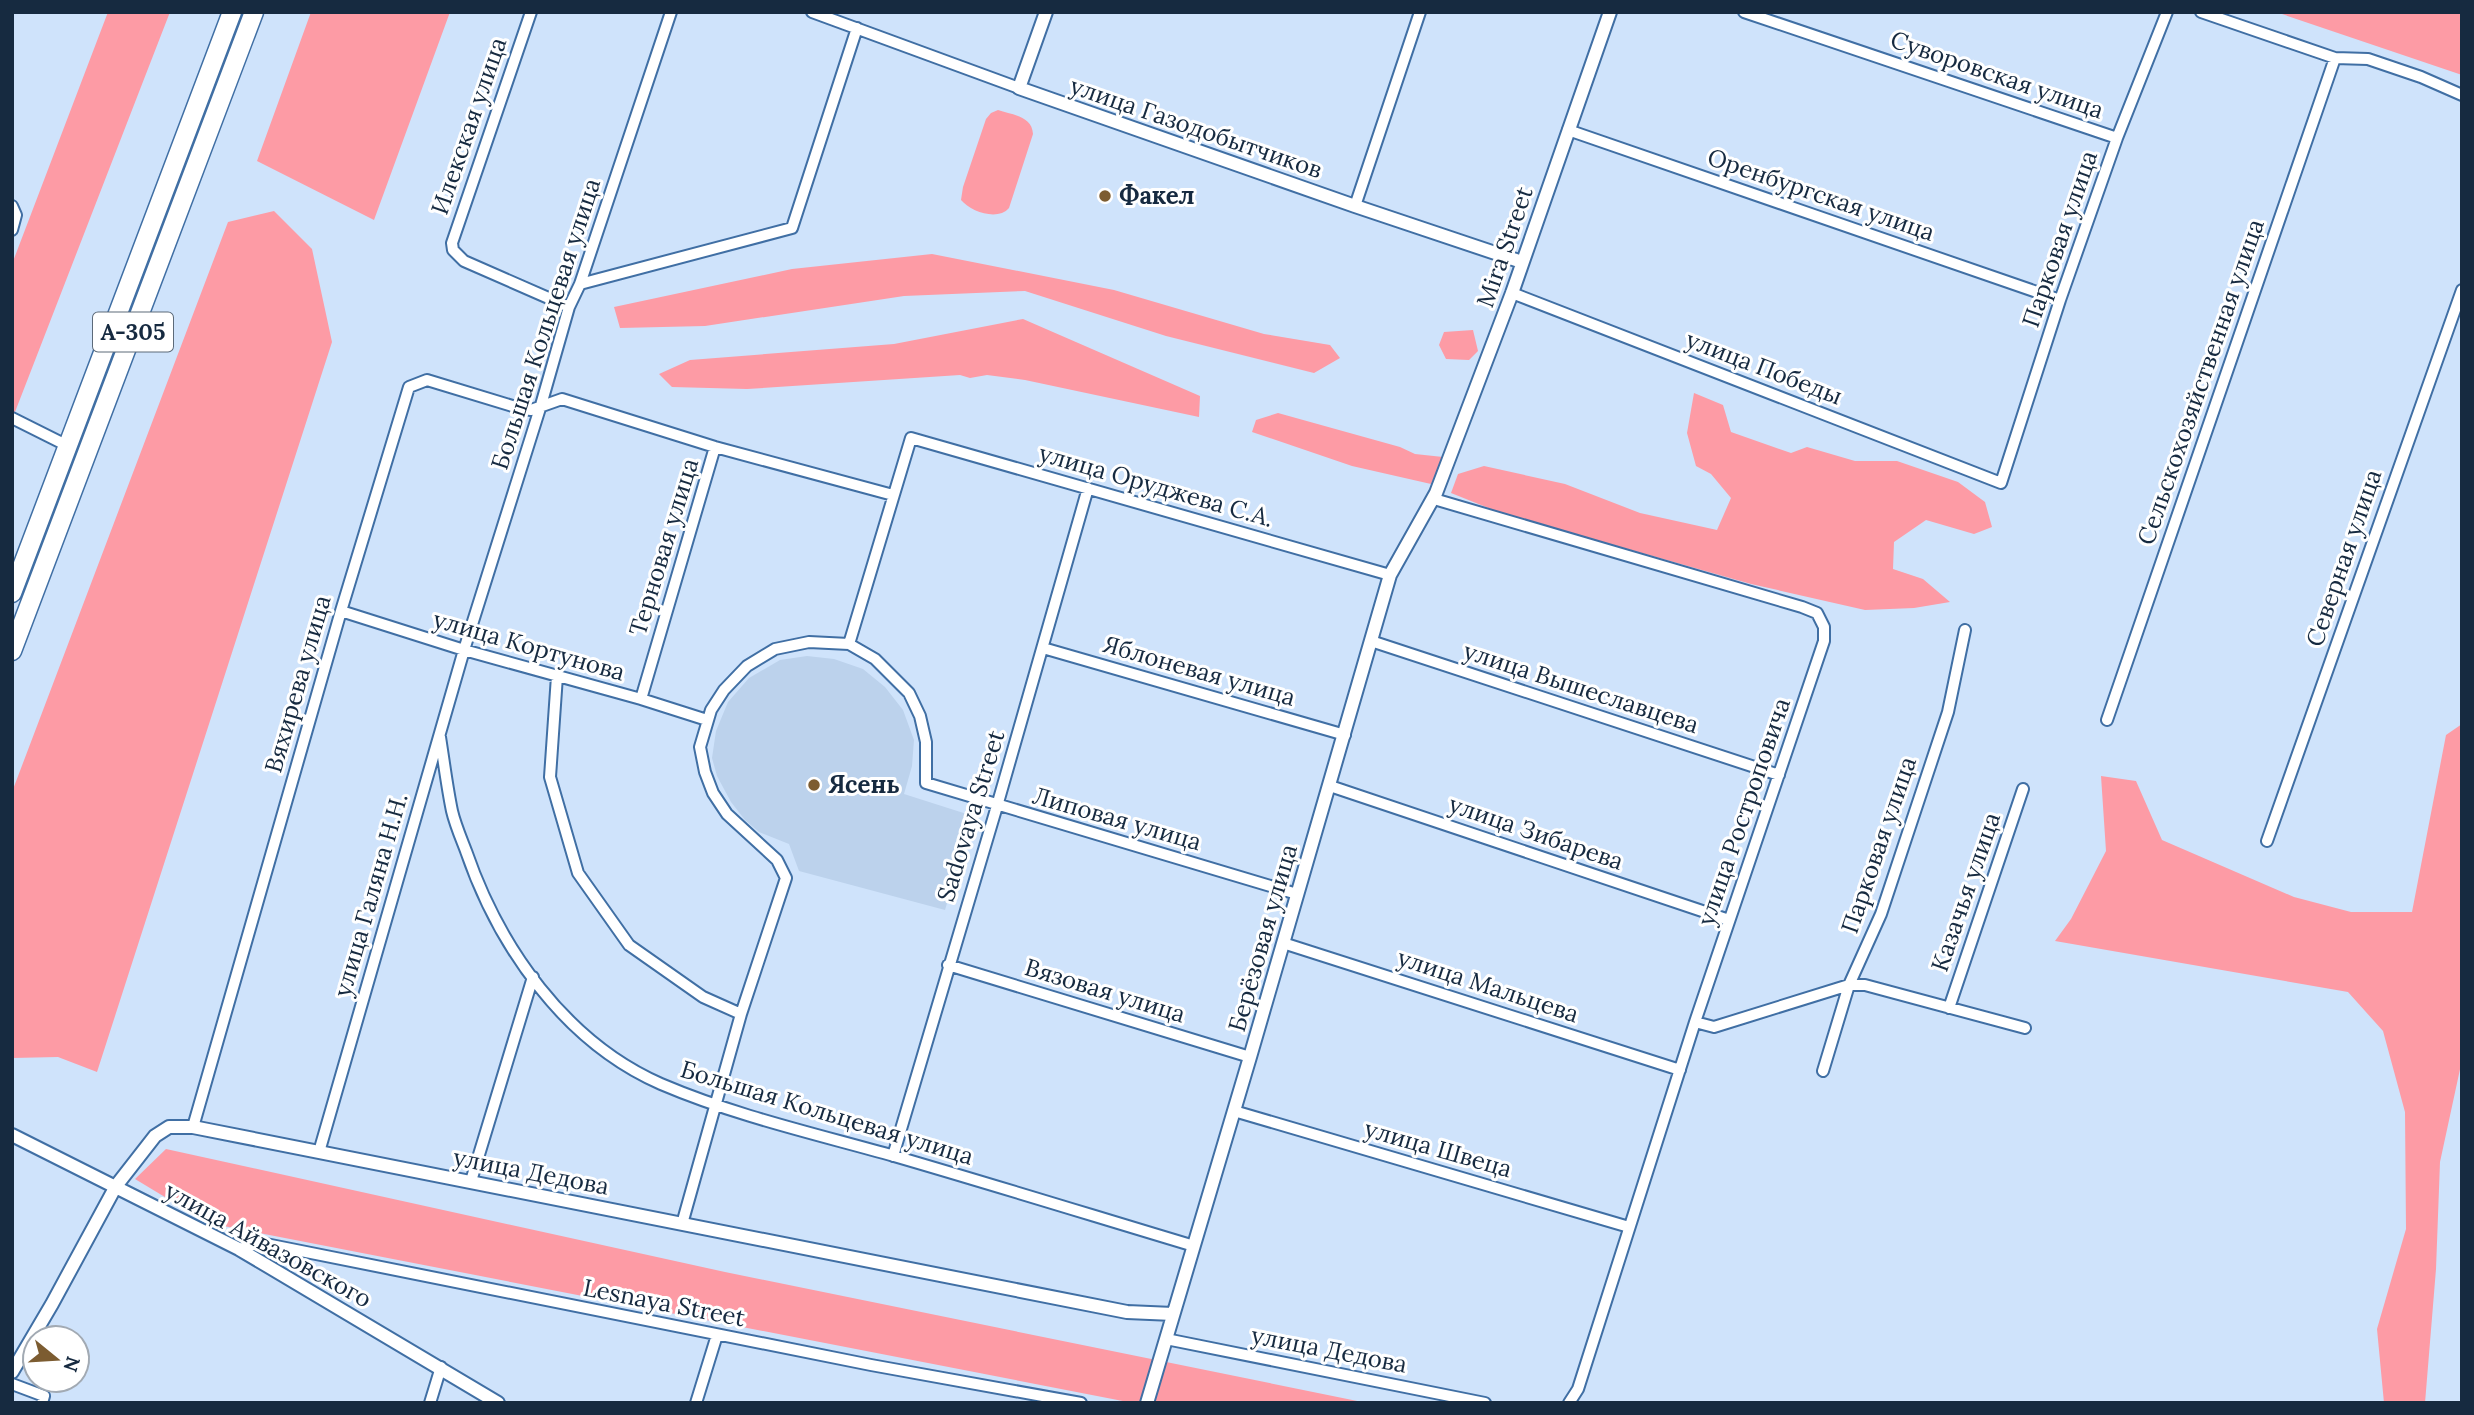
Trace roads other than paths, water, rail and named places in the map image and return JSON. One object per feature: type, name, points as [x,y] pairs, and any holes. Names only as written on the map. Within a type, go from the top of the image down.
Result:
[{"type":"highway","name":"А-305","points":[[12,593],[232,12]]},
{"type":"highway","name":"А-305","points":[[12,652],[254,12]]},
{"type":"street","name":"Илекская улица","points":[[531,12],[452,243],[453,250],[464,261],[569,307]]},
{"type":"street","name":"Большая Кольцевая улица","points":[[464,650],[569,307],[580,284],[671,12]]},
{"type":"street","name":"улица Газодобытчиков","points":[[812,12],[1018,88],[1522,262]]},
{"type":"street","points":[[1018,88],[1046,12]]},
{"type":"street","points":[[1355,206],[1420,12]]},
{"type":"street","name":"Mira Street","points":[[1435,496],[1512,293],[1609,12]]},
{"type":"street","name":"Суворовская улица","points":[[1744,12],[2117,138]]},
{"type":"street","name":"Парковая улица","points":[[2001,483],[2060,300],[2117,138],[2167,12]]},
{"type":"street","points":[[2201,12],[2335,58],[2368,59],[2421,77],[2462,95]]},
{"type":"street","points":[[580,284],[792,228],[857,28]]},
{"type":"street","name":"Сельскохозяйственная улица","points":[[2106,720],[2335,58]]},
{"type":"street","name":"Оренбургская улица","points":[[1568,130],[2060,300]]},
{"type":"street","points":[[12,206],[16,215],[12,230]]},
{"type":"street","name":"Северная улица","points":[[2267,841],[2462,290]]},
{"type":"street","name":"улица Победы","points":[[1512,293],[2001,483]]},
{"type":"street","name":"Вяхирева улица","points":[[193,1127],[341,611],[409,387],[427,380],[519,408],[531,410],[541,405]]},
{"type":"street","points":[[541,405],[562,399],[715,447],[893,495],[849,644],[809,642],[775,649],[747,666],[724,690],[706,720],[700,747],[713,793],[727,814],[777,860],[786,878],[741,1014],[682,1224]]},
{"type":"street","points":[[12,418],[68,446]]},
{"type":"street","name":"улица Оруджева С.А.","points":[[893,495],[911,438],[1390,575]]},
{"type":"street","name":"Терновая улица","points":[[641,699],[715,447]]},
{"type":"street","name":"Sadovaya Street","points":[[893,1156],[1088,488]]},
{"type":"street","name":"Берёзовая улица","points":[[1147,1403],[1390,575],[1435,496]]},
{"type":"street","name":"улица Ростроповича","points":[[1435,496],[1817,613],[1824,626],[1824,641],[1695,1022],[1577,1389],[1569,1403]]},
{"type":"street","name":"улица Кортунова","points":[[341,611],[464,650],[641,699],[706,720]]},
{"type":"street","name":"Парковая улица","points":[[1823,1071],[1849,985],[1881,914],[1948,712],[1965,630]]},
{"type":"street","name":"улица Вышеславцева","points":[[1371,641],[1779,775]]},
{"type":"street","name":"Липовая улица","points":[[849,644],[875,659],[909,693],[920,716],[926,741],[926,783],[1297,894]]},
{"type":"street","name":"Яблоневая улица","points":[[1043,648],[1345,735]]},
{"type":"street","name":"улица Галяна Н.Н.","points":[[319,1152],[464,650]]},
{"type":"street","points":[[557,676],[550,777],[578,873],[629,945],[703,997],[741,1014]]},
{"type":"street","name":"Большая Кольцевая улица","points":[[439,735],[452,812],[474,875],[503,936],[565,1017],[607,1053],[660,1083],[716,1104],[823,1138],[893,1156],[1194,1246]]},
{"type":"street","name":"улица Зибарева","points":[[1329,786],[1730,920]]},
{"type":"street","name":"Казачья улица","points":[[1949,1008],[2024,789]]},
{"type":"street","name":"улица Мальцева","points":[[1283,943],[1680,1070]]},
{"type":"street","name":"Вязовая улица","points":[[948,965],[1250,1057]]},
{"type":"street","points":[[471,1181],[533,977]]},
{"type":"street","points":[[1695,1022],[1714,1027],[1849,985],[1865,985],[2025,1028]]},
{"type":"street","name":"улица Швеца","points":[[1234,1111],[1629,1227]]},
{"type":"street","name":"улица Дедова","points":[[12,1372],[116,1186],[155,1136],[169,1127],[193,1127],[1127,1311],[1173,1314]]},
{"type":"street","name":"улица Айвазовского","points":[[12,1135],[239,1249],[498,1403]]},
{"type":"street","name":"Lesnaya Street","points":[[239,1249],[261,1244],[718,1335],[1081,1403]]},
{"type":"street","points":[[696,1403],[718,1335]]},
{"type":"street","name":"улица Дедова","points":[[1166,1339],[1485,1403]]},
{"type":"street","points":[[430,1403],[441,1367]]},
{"type":"street","points":[[12,1384],[43,1399]]},
{"type":"place","name":"Факел","points":[[1105,196]]},
{"type":"place","name":"Ясень","points":[[814,785]]}]
